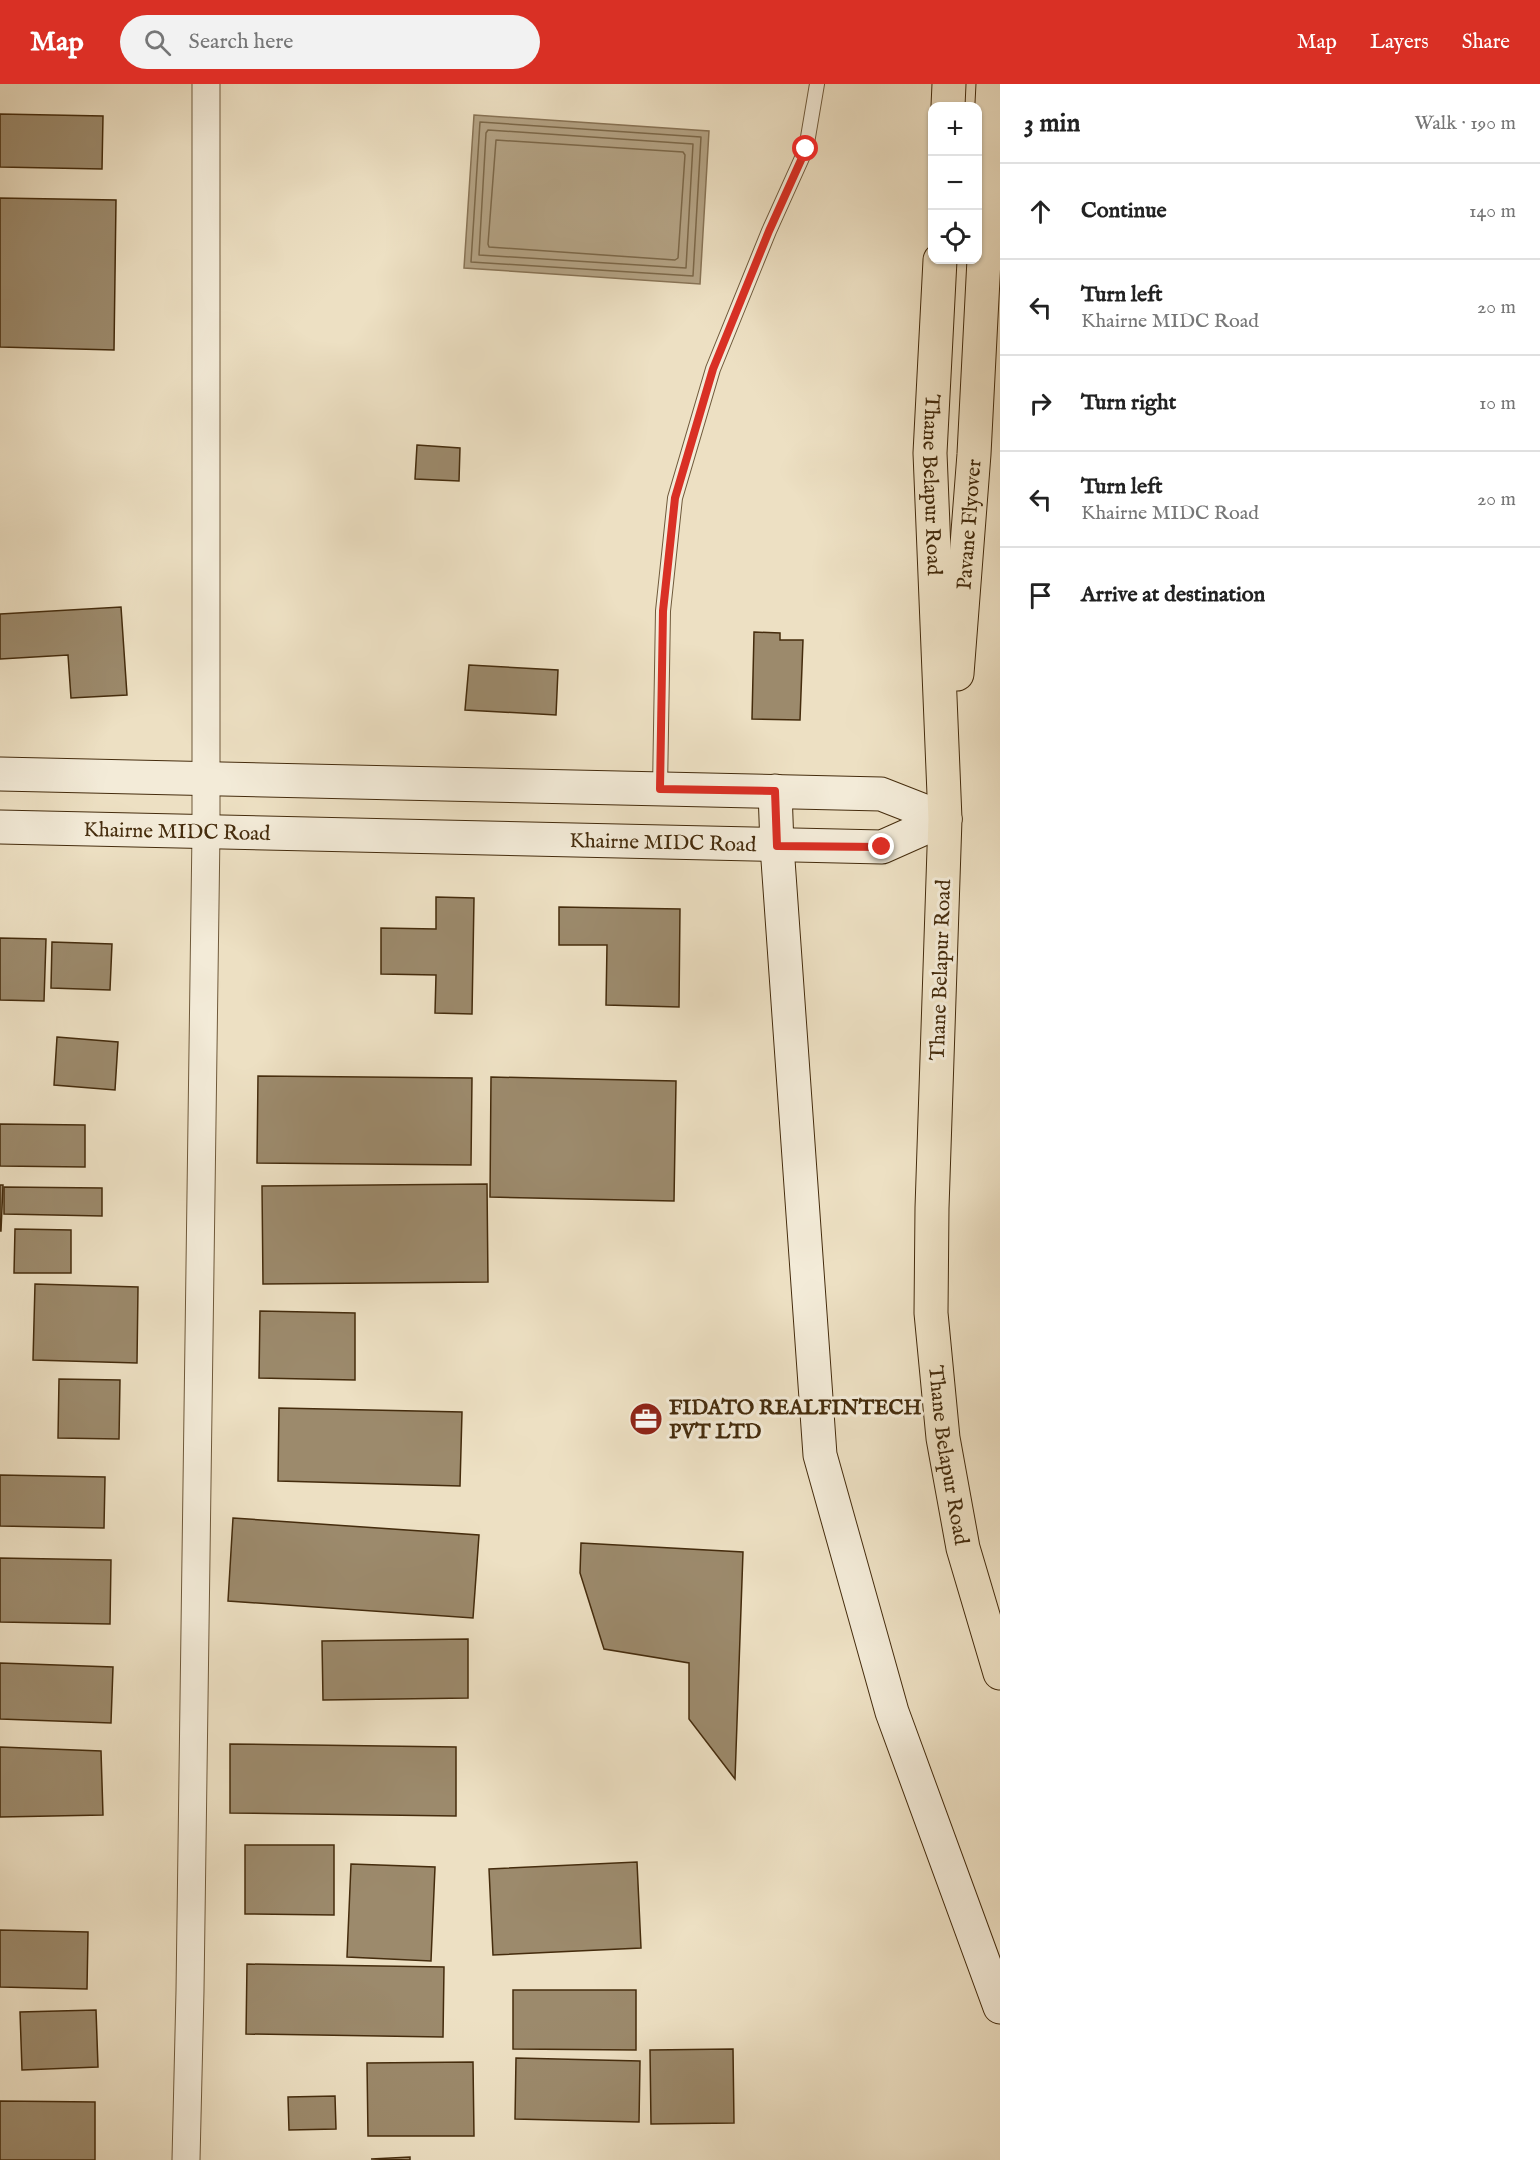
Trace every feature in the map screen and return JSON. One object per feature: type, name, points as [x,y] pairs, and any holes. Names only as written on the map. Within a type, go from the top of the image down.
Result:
[{"type":"main road","points":[[948,102],[949,84]]},
{"type":"main road","name":"Pavane Flyover","points":[[945,819],[974,454],[993,84]]},
{"type":"main road","name":"Thane Belapur Road","points":[[940,264],[930,453],[945,819],[932,1208],[931,1314],[943,1438],[963,1548],[1000,1673]]},
{"type":"main road","points":[[0,774],[881,794],[945,819]]},
{"type":"main road","points":[[775,791],[820,1455],[892,1712],[1000,2007]]},
{"type":"main road","name":"Khairne MIDC Road","points":[[0,827],[882,847],[945,819]]},
{"type":"street","points":[[186,2160],[191,1979],[206,832],[206,84]]},
{"type":"lane","points":[[660,789],[663,611],[675,498],[713,369],[769,231],[806,149],[817,84]]},
{"type":"water","points":[[474,115],[709,131],[700,284],[464,268]]},
{"type":"building","points":[[0,114],[103,116],[102,169],[0,167]]},
{"type":"building","points":[[0,198],[116,200],[114,350],[0,347]]},
{"type":"building","points":[[417,445],[460,448],[459,481],[415,479]]},
{"type":"building","points":[[121,607],[127,695],[71,698],[68,655],[0,659],[0,614]]},
{"type":"building","points":[[754,632],[780,633],[780,640],[803,640],[800,720],[752,719]]},
{"type":"building","points":[[469,665],[558,670],[556,715],[465,710]]},
{"type":"building","points":[[436,897],[474,898],[472,1014],[435,1013],[436,975],[381,974],[381,928],[436,929]]},
{"type":"building","points":[[559,907],[680,909],[679,1007],[606,1005],[607,945],[559,945]]},
{"type":"building","points":[[0,938],[46,939],[44,1001],[0,1000]]},
{"type":"building","points":[[52,942],[112,944],[110,990],[51,988]]},
{"type":"building","points":[[57,1037],[118,1042],[115,1090],[54,1085]]},
{"type":"building","points":[[258,1076],[472,1078],[471,1165],[257,1163]]},
{"type":"building","points":[[491,1077],[676,1081],[674,1201],[490,1197]]},
{"type":"building","points":[[0,1124],[85,1125],[85,1167],[0,1166]]},
{"type":"building","points":[[487,1184],[488,1282],[263,1284],[262,1186]]},
{"type":"building","points":[[0,1185],[3,1185],[1,1231],[0,1231]]},
{"type":"building","points":[[4,1187],[102,1188],[102,1216],[4,1214]]},
{"type":"building","points":[[15,1229],[71,1230],[71,1273],[14,1273]]},
{"type":"building","points":[[35,1284],[138,1287],[137,1363],[33,1360]]},
{"type":"building","points":[[260,1311],[355,1313],[355,1380],[259,1378]]},
{"type":"building","points":[[59,1379],[120,1380],[119,1439],[58,1438]]},
{"type":"building","points":[[279,1408],[462,1412],[460,1486],[278,1481]]},
{"type":"building","points":[[0,1475],[105,1477],[104,1528],[0,1526]]},
{"type":"building","points":[[233,1518],[479,1535],[473,1618],[228,1601]]},
{"type":"building","points":[[581,1543],[743,1552],[735,1779],[689,1719],[689,1663],[604,1649],[580,1573]]},
{"type":"building","points":[[0,1558],[111,1560],[110,1624],[0,1622]]},
{"type":"building","points":[[468,1639],[468,1698],[323,1700],[322,1641]]},
{"type":"building","points":[[0,1663],[113,1667],[111,1723],[0,1719]]},
{"type":"building","points":[[230,1744],[456,1747],[456,1816],[230,1813]]},
{"type":"building","points":[[0,1747],[101,1751],[103,1815],[0,1817]]},
{"type":"building","points":[[245,1845],[334,1845],[334,1915],[245,1914]]},
{"type":"building","points":[[637,1862],[641,1948],[493,1955],[489,1869]]},
{"type":"building","points":[[351,1864],[435,1867],[431,1961],[347,1957]]},
{"type":"building","points":[[0,1930],[88,1932],[87,1989],[0,1987]]},
{"type":"building","points":[[247,1964],[444,1967],[443,2037],[246,2034]]},
{"type":"building","points":[[513,1990],[636,1990],[636,2050],[513,2049]]},
{"type":"building","points":[[96,2010],[98,2067],[22,2070],[20,2012]]},
{"type":"building","points":[[733,2049],[734,2123],[651,2124],[650,2050]]},
{"type":"building","points":[[516,2058],[640,2061],[639,2122],[515,2119]]},
{"type":"building","points":[[473,2062],[474,2136],[368,2136],[367,2063]]},
{"type":"building","points":[[335,2096],[336,2129],[289,2130],[288,2097]]},
{"type":"building","points":[[0,2101],[95,2102],[95,2160],[0,2160]]},
{"type":"building","points":[[410,2157],[410,2160],[371,2159]]},
{"type":"place","name":"FIDATO REALFINTECH PVT LTD","points":[[646,1419]]},
{"type":"route","points":[[806,149],[769,231],[713,369],[675,498],[663,611],[660,789],[775,791],[777,846],[882,847]]}]
